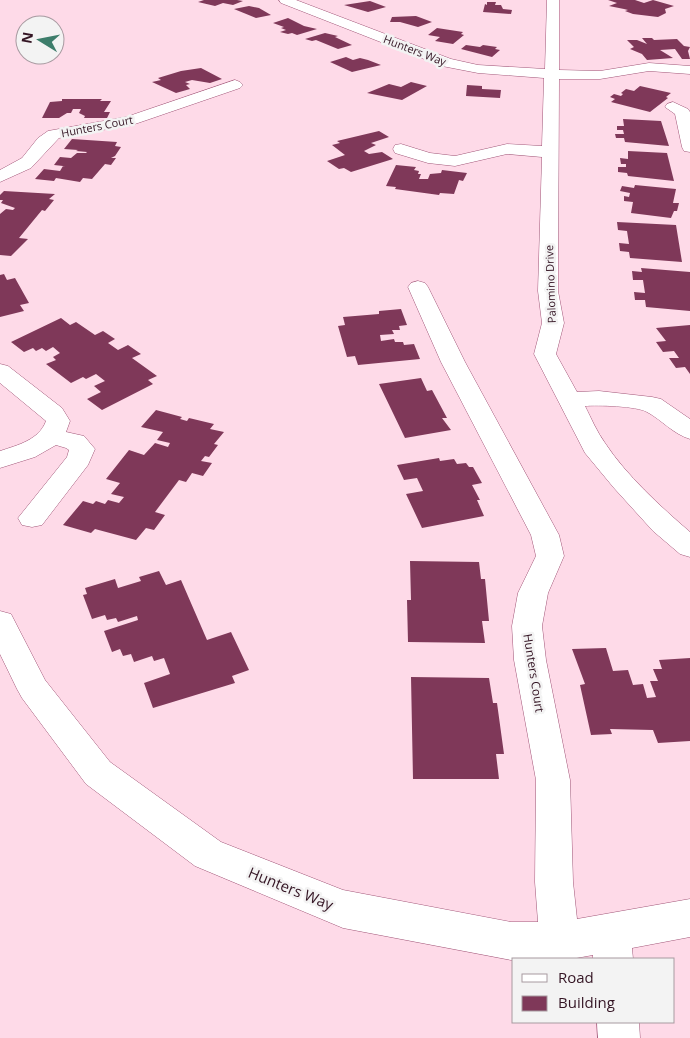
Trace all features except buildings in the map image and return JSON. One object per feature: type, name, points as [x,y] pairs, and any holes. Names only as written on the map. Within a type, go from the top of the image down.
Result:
[{"type":"street","name":"Hunters Way","points":[[285,0],[447,63],[478,69],[600,75],[648,67],[690,70]]},
{"type":"street","name":"Palomino Drive","points":[[553,0],[548,291],[553,324],[545,354],[594,446],[663,524],[690,547]]},
{"type":"street","name":"Hunters Court","points":[[0,177],[26,163],[46,139],[54,134],[129,121],[235,85]]},
{"type":"street","points":[[673,107],[682,112],[690,147]]},
{"type":"street","points":[[401,149],[428,158],[455,161],[507,150],[549,152]]},
{"type":"street","name":"Hunters Court","points":[[418,287],[452,362],[545,535],[550,556],[533,593],[527,626],[530,660],[553,780],[554,882],[560,942]]},
{"type":"street","points":[[0,371],[53,413],[58,421],[56,430],[51,436],[35,447],[0,460]]},
{"type":"street","points":[[568,400],[599,398],[652,404],[690,431]]},
{"type":"street","points":[[32,518],[79,459],[82,449],[75,442],[51,436]]},
{"type":"street","name":"Hunters Way","points":[[0,622],[33,689],[98,773],[208,854],[343,909],[511,941],[612,946],[690,918]]},
{"type":"street","points":[[618,1023],[619,1038]]}]
